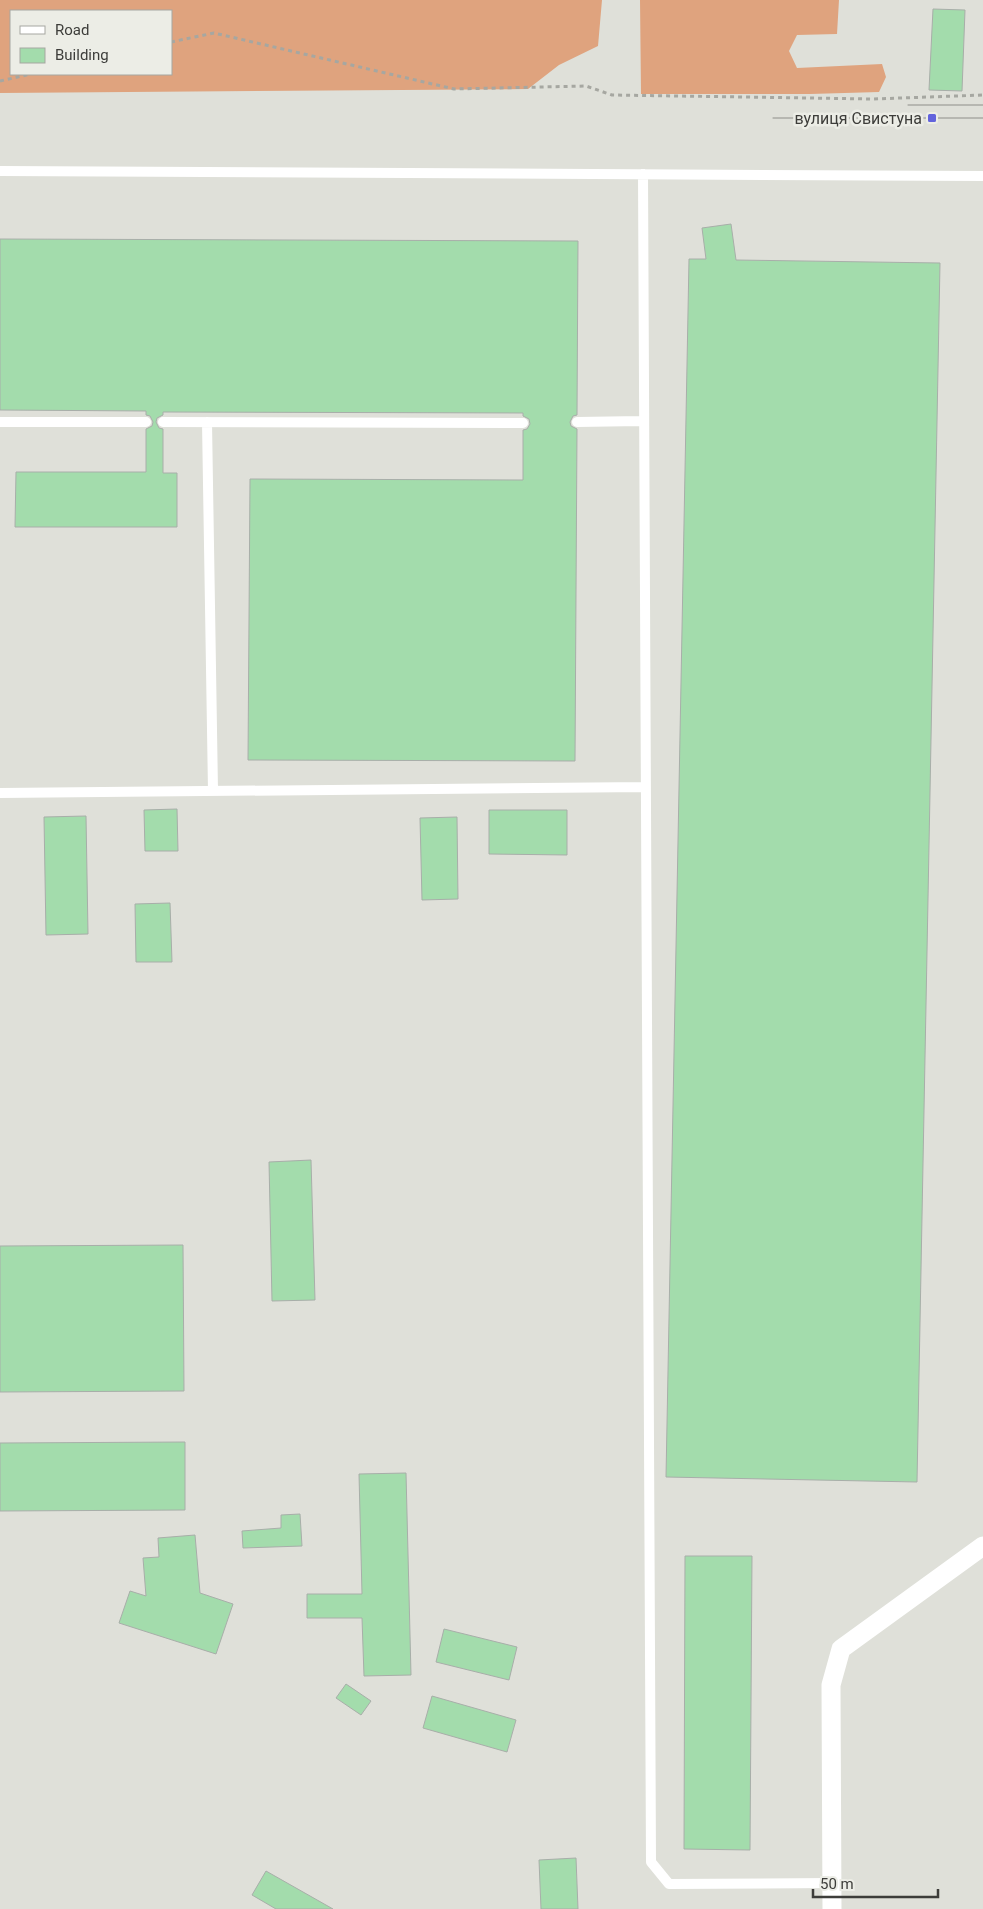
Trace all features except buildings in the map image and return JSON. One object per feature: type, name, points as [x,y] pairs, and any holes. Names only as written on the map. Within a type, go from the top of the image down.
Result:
[{"type":"street","points":[[832,1909],[831,1685],[841,1649],[983,1546]]},
{"type":"lane","points":[[0,171],[983,176]]},
{"type":"lane","points":[[643,174],[650,1862],[669,1884],[832,1883]]},
{"type":"lane","points":[[577,422],[641,421]]},
{"type":"lane","points":[[0,422],[146,422]]},
{"type":"lane","points":[[163,422],[523,423]]},
{"type":"lane","points":[[207,422],[213,791]]},
{"type":"lane","points":[[0,793],[646,787]]},
{"type":"path","points":[[172,42],[214,33],[454,89],[586,86],[612,95],[874,99],[983,95]]},
{"type":"path","points":[[0,81],[27,75]]},
{"type":"shaded area","points":[[0,0],[602,0],[598,46],[559,65],[528,89],[0,93]]},
{"type":"shaded area","points":[[640,0],[839,0],[837,34],[797,35],[789,51],[797,68],[882,64],[886,77],[879,92],[641,94]]},
{"type":"tram line","points":[[908,105],[983,105]]},
{"type":"tram line","points":[[773,118],[983,118]]},
{"type":"place","name":"вулиця Свистуна","points":[[932,118]]}]
